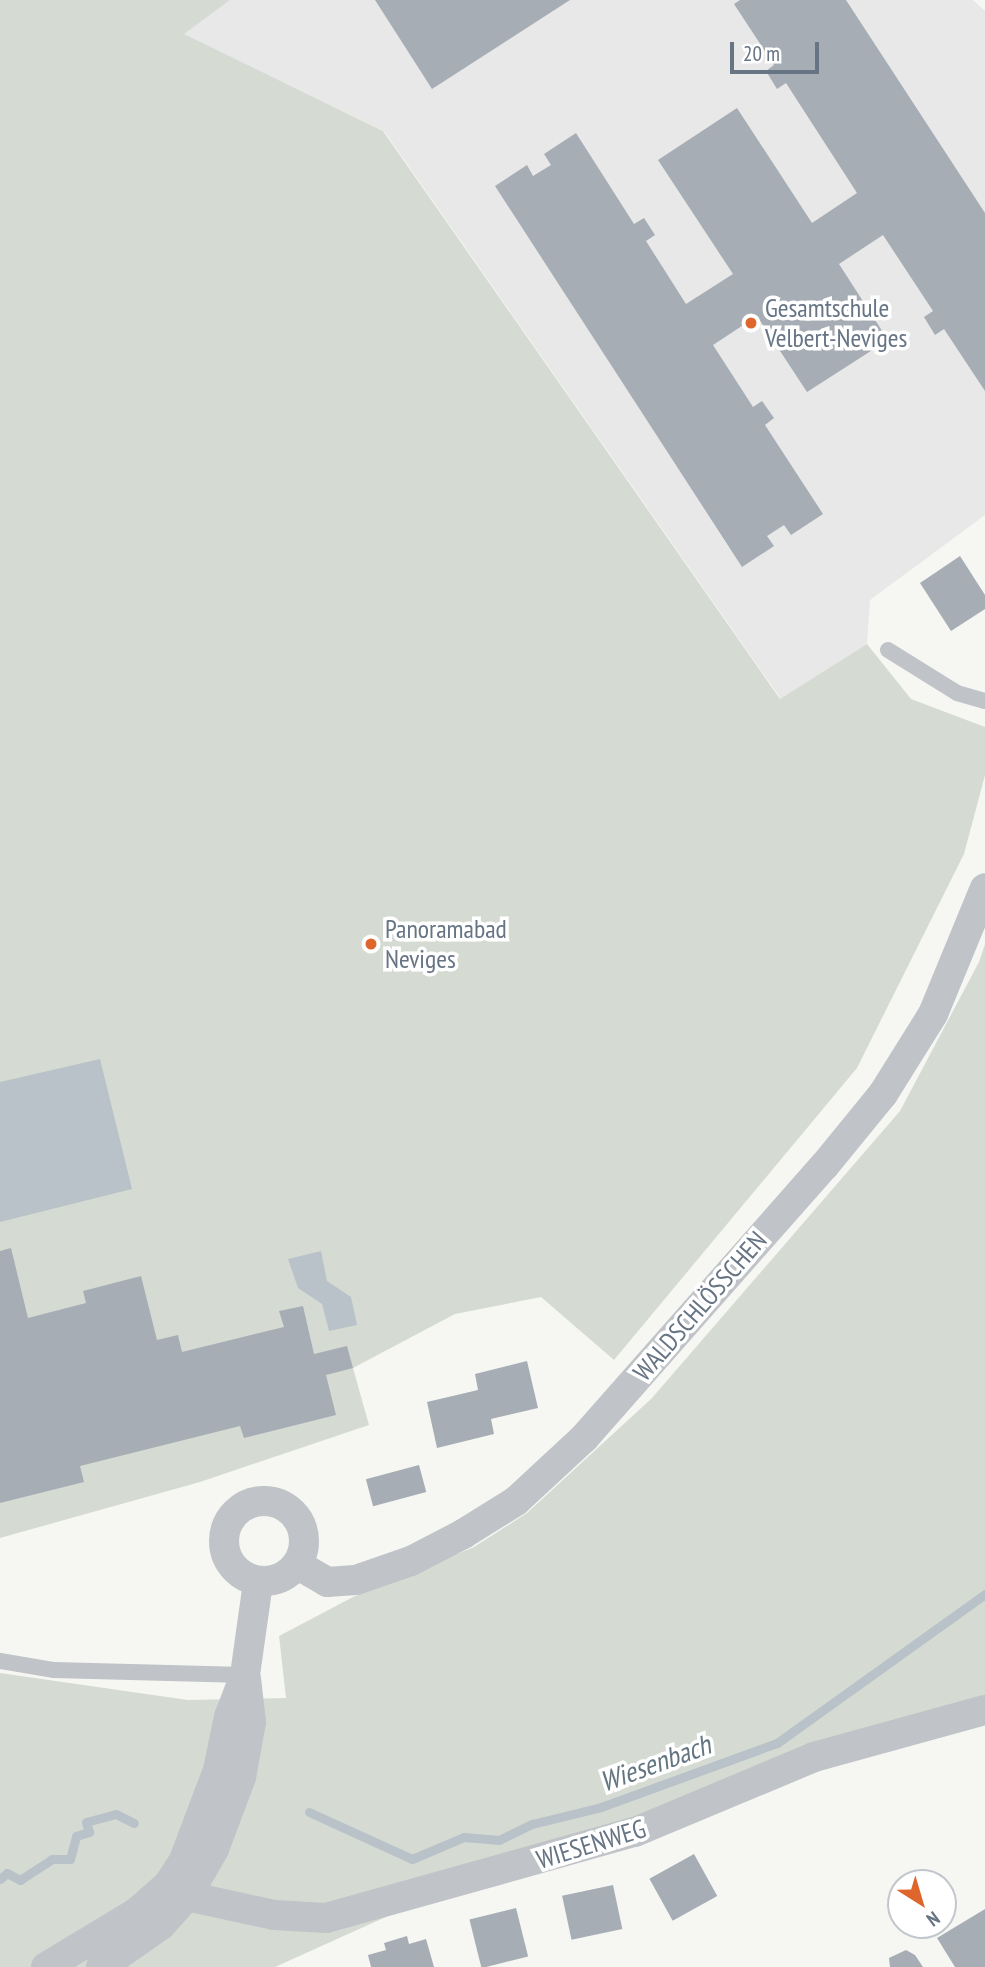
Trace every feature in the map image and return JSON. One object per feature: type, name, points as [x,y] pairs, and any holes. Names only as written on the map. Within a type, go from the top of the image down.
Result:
[{"type":"street","name":"WALDSCHLÖSSCHEN","points":[[298,1565],[327,1582],[356,1580],[411,1562],[516,1501],[584,1438],[825,1165],[883,1094],[933,1014],[985,888]]},
{"type":"street","points":[[270,1500],[285,1506],[297,1516],[304,1547],[298,1565],[288,1574],[258,1582],[231,1566],[224,1551],[223,1535],[239,1508],[270,1500]]},
{"type":"street","points":[[101,1967],[161,1925],[178,1891],[214,1849],[241,1777],[251,1722],[245,1675],[258,1582]]},
{"type":"street","name":"WIESENWEG","points":[[178,1891],[274,1914],[326,1919],[635,1832],[814,1757],[985,1710]]},
{"type":"street","points":[[46,1967],[137,1912],[178,1891]]},
{"type":"lane","points":[[888,650],[957,693],[985,701]]},
{"type":"lane","points":[[0,1661],[54,1670],[245,1675]]},
{"type":"shaded area","points":[[0,0],[230,0],[184,34],[383,131],[780,699],[867,644],[911,699],[985,727],[985,775],[964,854],[857,1068],[614,1360],[541,1297],[455,1314],[353,1368],[369,1425],[200,1482],[0,1538]]},
{"type":"shaded area","name":"Gesamtschule Velbert-Neviges","points":[[230,0],[973,0],[985,11],[985,515],[870,600],[867,644],[781,699],[384,131],[183,34]]},
{"type":"shaded area","points":[[985,944],[985,1695],[846,1734],[727,1785],[459,1884],[275,1967],[0,1967],[0,1673],[188,1700],[286,1698],[279,1636],[353,1597],[474,1547],[527,1513],[652,1398],[900,1111],[979,962]]},
{"type":"shaded area","points":[[100,1059],[132,1189],[0,1222],[0,1082]]},
{"type":"shaded area","points":[[321,1251],[327,1281],[351,1297],[357,1325],[329,1331],[322,1304],[298,1288],[288,1259]]},
{"type":"building","points":[[375,0],[570,0],[432,89]]},
{"type":"building","points":[[740,0],[846,0],[985,213],[985,391],[944,329],[935,335],[924,317],[933,311],[883,235],[839,264],[888,340],[807,392],[757,316],[713,345],[753,407],[762,401],[774,418],[765,425],[823,514],[791,535],[784,525],[767,536],[774,546],[742,567],[495,186],[527,165],[533,176],[551,165],[544,154],[576,133],[634,224],[644,218],[655,235],[646,241],[686,304],[733,274],[658,160],[737,108],[812,223],[857,193],[786,83],[777,89],[766,71],[774,65],[734,4]]},
{"type":"building","points":[[960,556],[985,595],[985,609],[951,631],[920,583]]},
{"type":"building","points":[[11,1248],[28,1318],[86,1303],[83,1291],[141,1276],[157,1340],[178,1335],[182,1352],[284,1327],[279,1311],[303,1306],[314,1354],[347,1346],[353,1368],[326,1375],[336,1415],[244,1438],[240,1426],[80,1466],[84,1482],[0,1503],[0,1251]]},
{"type":"building","points":[[527,1361],[538,1408],[491,1419],[494,1434],[437,1448],[427,1402],[478,1390],[475,1374]]},
{"type":"building","points":[[419,1465],[426,1492],[373,1506],[366,1479]]},
{"type":"building","points":[[694,1854],[717,1896],[673,1921],[649,1879]]},
{"type":"building","points":[[613,1885],[622,1929],[571,1940],[562,1896]]},
{"type":"building","points":[[516,1908],[528,1957],[481,1967],[469,1920]]},
{"type":"building","points":[[985,1909],[985,1967],[955,1967],[938,1939],[957,1939],[957,1926]]},
{"type":"building","points":[[407,1936],[409,1944],[426,1939],[434,1967],[371,1967],[368,1955],[386,1950],[384,1943]]},
{"type":"building","points":[[906,1950],[915,1955],[923,1967],[890,1967],[889,1958]]},
{"type":"waterway","name":"Wiesenbach","points":[[309,1812],[412,1859],[464,1837],[499,1840],[532,1824],[601,1807],[777,1743],[985,1594]]},
{"type":"waterway","name":"Wiesenbach","points":[[0,1879],[7,1873],[20,1880],[52,1859],[70,1859],[76,1836],[89,1832],[86,1822],[116,1814],[134,1823]]},
{"type":"place","name":"Gesamtschule Velbert-Neviges","points":[[751,323]]},
{"type":"place","name":"Panoramabad Neviges","points":[[371,944]]}]
